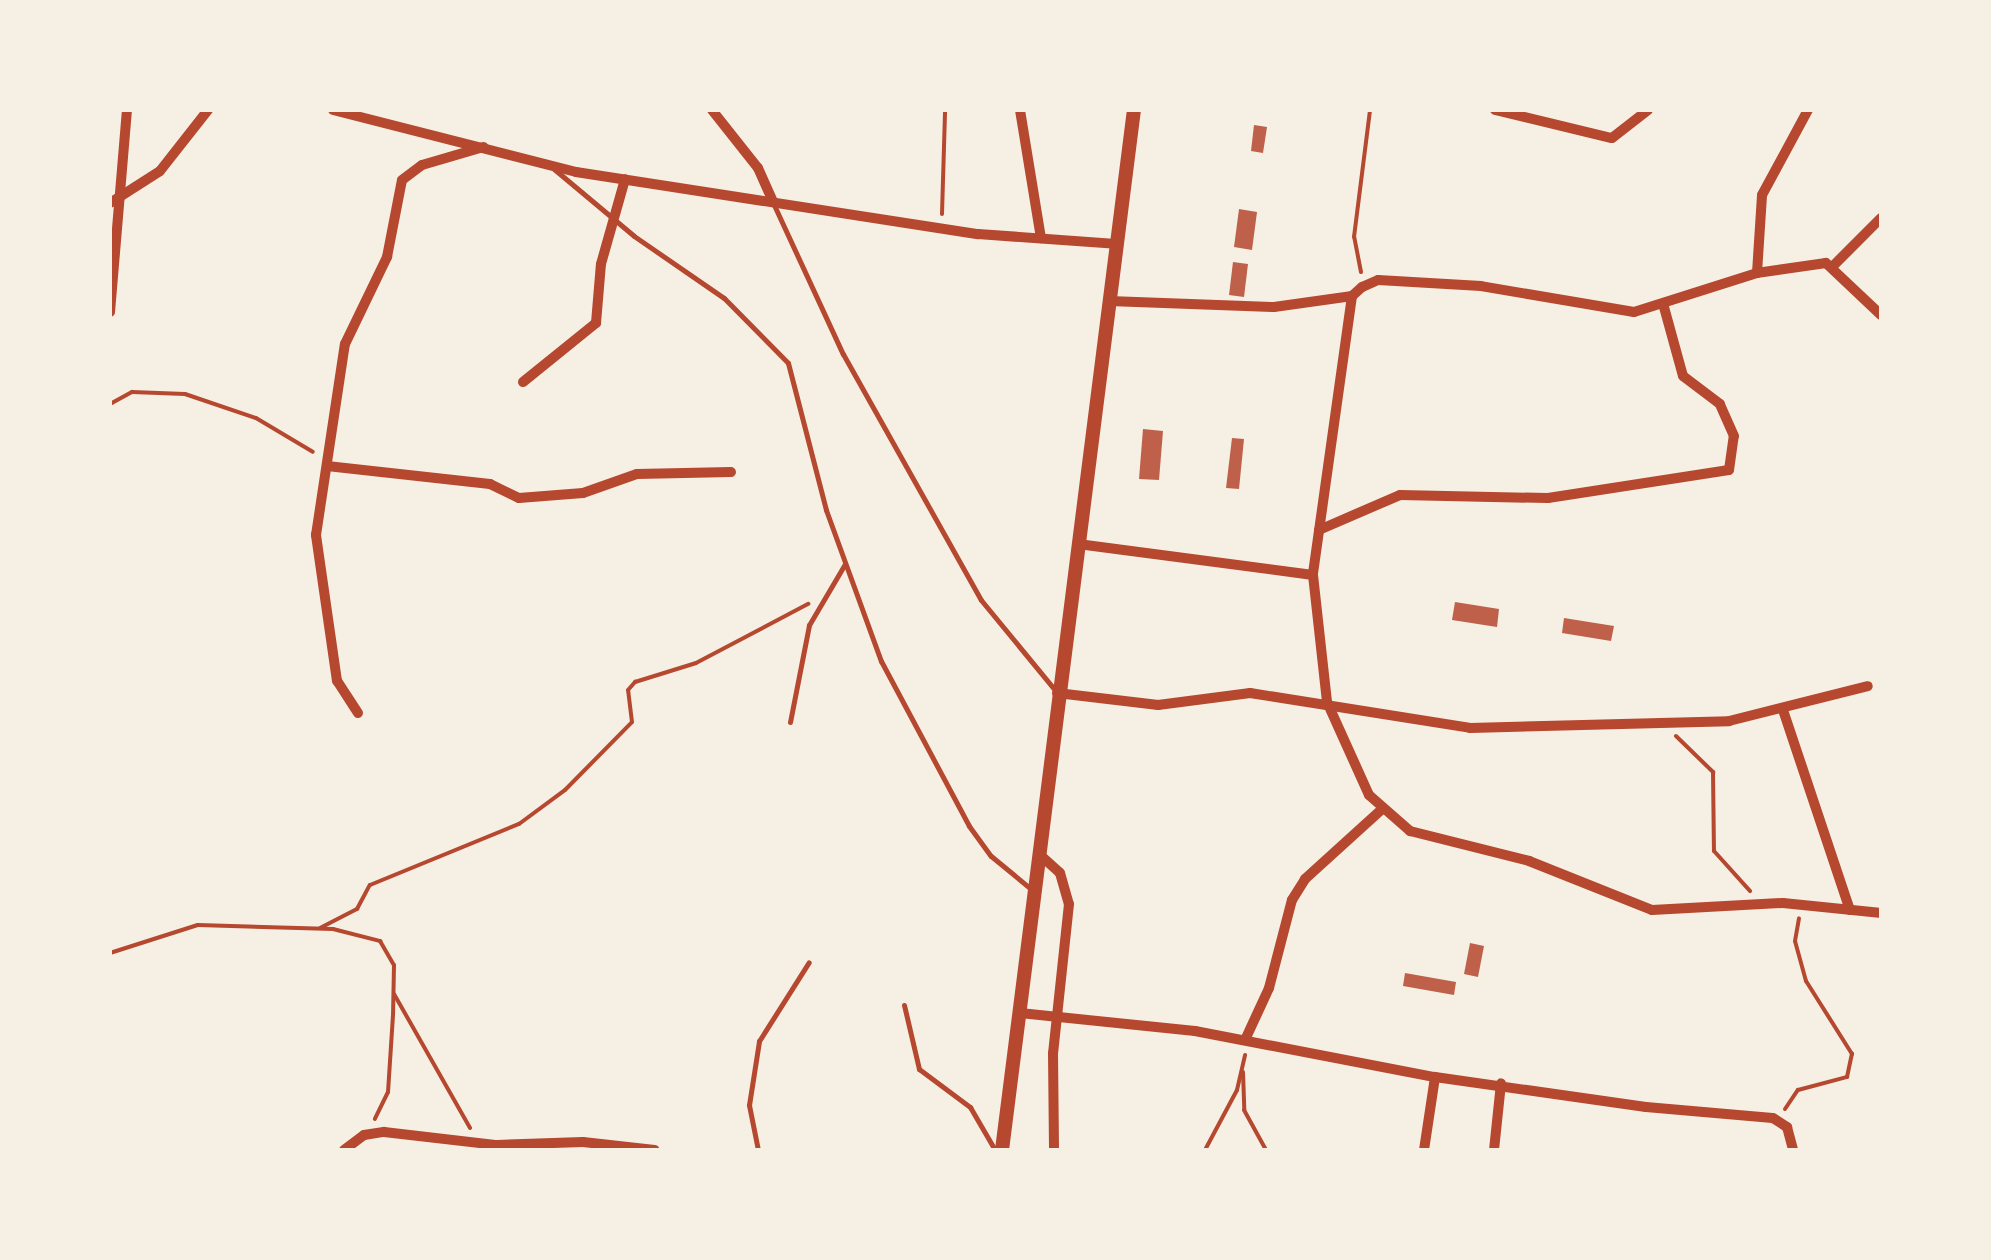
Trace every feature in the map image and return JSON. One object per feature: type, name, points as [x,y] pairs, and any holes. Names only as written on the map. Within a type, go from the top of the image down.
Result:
[{"type":"main road","points":[[998,1150],[1020,1013],[1057,693],[1134,110]]},
{"type":"street","points":[[110,312],[115,201],[127,110]]},
{"type":"street","points":[[115,201],[182,150],[208,110]]},
{"type":"street","points":[[333,110],[548,164],[626,179],[942,229],[1116,244]]},
{"type":"street","points":[[712,110],[758,168],[773,202]]},
{"type":"street","points":[[1020,110],[1041,238]]},
{"type":"street","points":[[1495,110],[1591,138],[1619,138],[1648,110]]},
{"type":"street","points":[[1757,273],[1762,195],[1808,110]]},
{"type":"street","points":[[358,713],[340,692],[318,562],[327,463],[345,344],[391,246],[402,180],[422,164],[484,147]]},
{"type":"street","points":[[523,382],[596,323],[611,216],[626,179]]},
{"type":"street","points":[[1109,301],[1274,306],[1352,296],[1378,280],[1481,286],[1611,314],[1664,307],[1757,273],[1834,265],[1881,218]]},
{"type":"street","points":[[1834,265],[1870,312],[1881,315]]},
{"type":"street","points":[[1352,296],[1313,576],[1327,702],[1380,810],[1410,831],[1529,861],[1639,908],[1802,904],[1881,914]]},
{"type":"street","points":[[1319,530],[1400,495],[1548,498],[1729,470],[1734,436],[1720,404],[1682,376],[1664,307]]},
{"type":"street","points":[[327,463],[490,484],[520,498],[583,493],[637,474],[731,472]]},
{"type":"street","points":[[1078,544],[1313,576]]},
{"type":"street","points":[[1057,693],[1125,704],[1230,692],[1327,702],[1470,728],[1667,724],[1784,710],[1868,686]]},
{"type":"street","points":[[1784,710],[1850,910]]},
{"type":"street","points":[[1246,1040],[1269,988],[1292,900],[1305,879],[1380,810]]},
{"type":"street","points":[[1038,854],[1060,872],[1069,904],[1057,1016],[1054,1150]]},
{"type":"street","points":[[1020,1013],[1246,1040],[1435,1077],[1780,1123],[1794,1150]]},
{"type":"street","points":[[1424,1150],[1435,1077]]},
{"type":"street","points":[[1494,1150],[1501,1083]]},
{"type":"street","points":[[344,1150],[364,1135],[474,1142],[583,1142],[656,1150]]},
{"type":"lane","points":[[548,164],[611,216],[724,298],[788,364],[845,564],[920,744],[991,856],[1034,892]]},
{"type":"lane","points":[[773,202],[843,354],[981,600],[1036,659],[1057,693]]},
{"type":"lane","points":[[790,722],[803,647],[822,597],[845,564]]},
{"type":"lane","points":[[758,1150],[749,1105],[760,1041],[809,962]]},
{"type":"lane","points":[[904,1005],[920,1069],[970,1106],[998,1150]]},
{"type":"path","points":[[942,229],[945,110]]},
{"type":"path","points":[[1362,287],[1354,237],[1370,110]]},
{"type":"path","points":[[110,404],[132,392],[220,402],[327,463]]},
{"type":"path","points":[[320,928],[357,909],[365,888],[519,824],[566,790],[632,722],[628,690],[635,682],[696,663],[822,597]]},
{"type":"path","points":[[1667,724],[1713,772],[1714,851],[1755,903]]},
{"type":"path","points":[[1780,1123],[1798,1090],[1847,1078],[1852,1054],[1806,980],[1795,941],[1802,904]]},
{"type":"path","points":[[110,953],[176,927],[320,928],[387,946],[394,994],[388,1092],[364,1135]]},
{"type":"path","points":[[394,994],[474,1142]]},
{"type":"path","points":[[1246,1040],[1244,1110],[1266,1150]]},
{"type":"path","points":[[1205,1150],[1243,1067]]},
{"type":"building","points":[[1254,125],[1267,127],[1263,153],[1251,151]]},
{"type":"building","points":[[1239,209],[1257,212],[1252,250],[1234,247]]},
{"type":"building","points":[[1233,262],[1248,264],[1244,297],[1229,295]]},
{"type":"building","points":[[1143,429],[1163,431],[1159,480],[1139,479]]},
{"type":"building","points":[[1232,438],[1244,439],[1239,489],[1226,488]]},
{"type":"building","points":[[1455,602],[1499,609],[1497,627],[1452,620]]},
{"type":"building","points":[[1564,618],[1614,626],[1611,641],[1562,633]]},
{"type":"building","points":[[1470,943],[1484,946],[1478,977],[1464,974]]},
{"type":"building","points":[[1405,973],[1456,982],[1454,995],[1403,986]]}]
